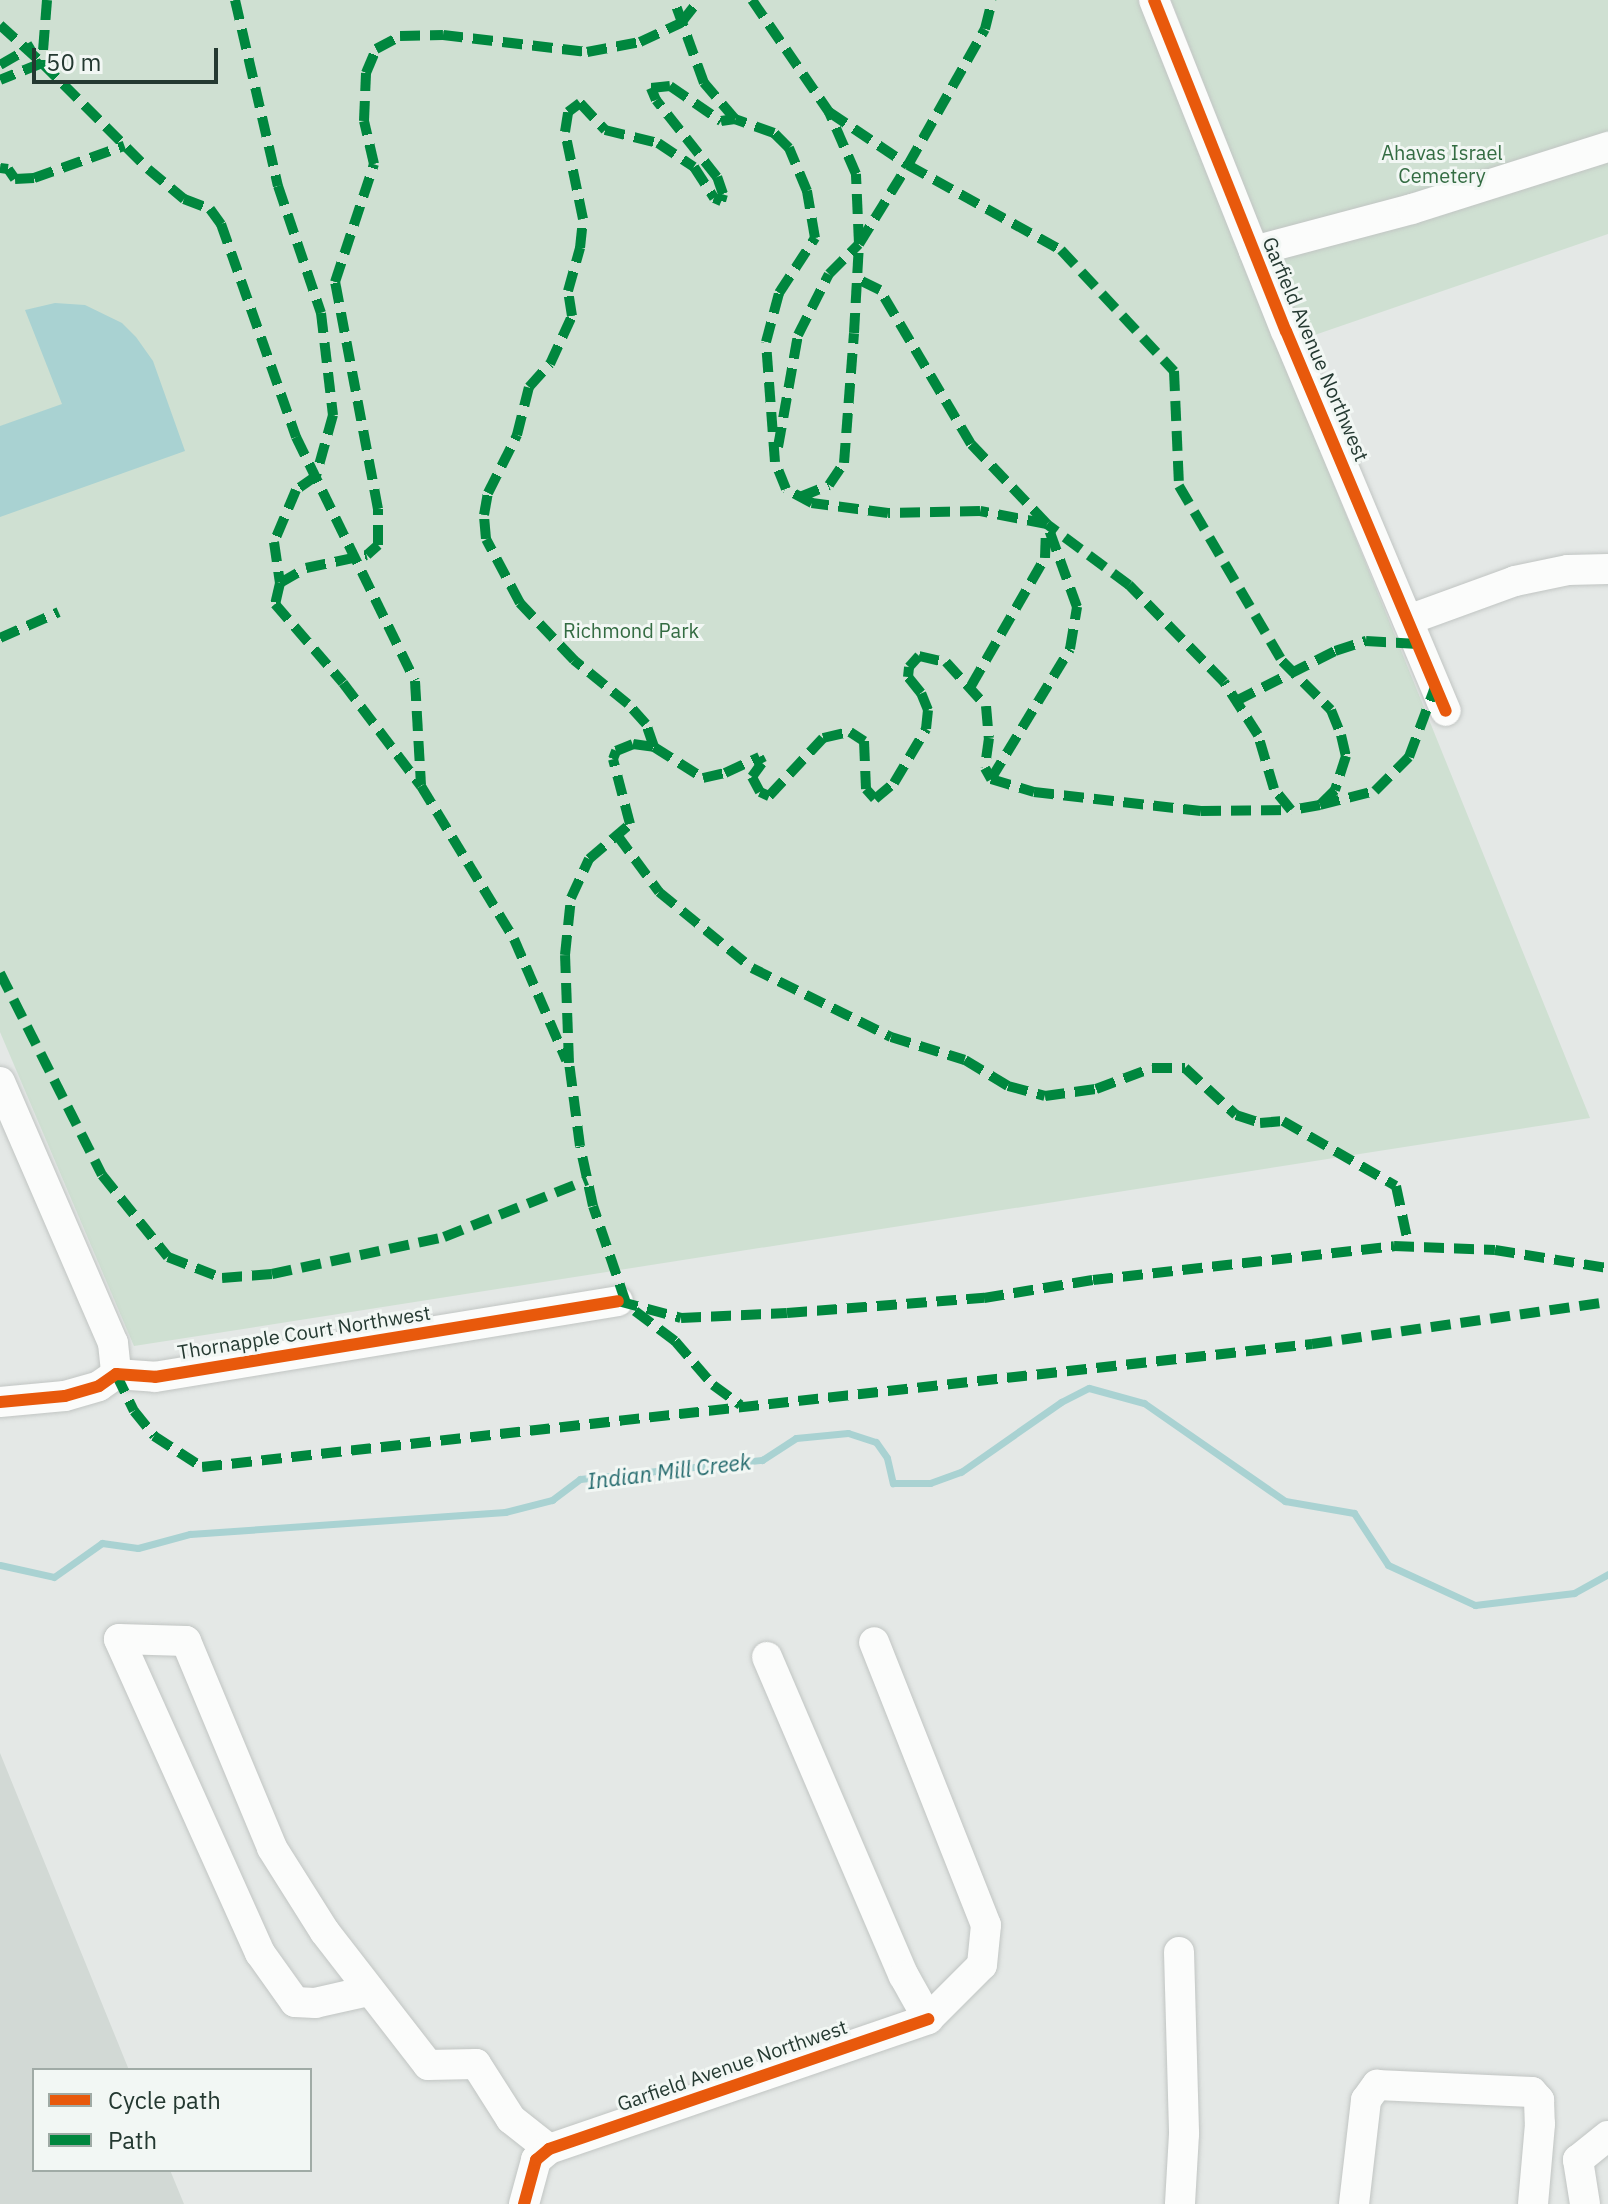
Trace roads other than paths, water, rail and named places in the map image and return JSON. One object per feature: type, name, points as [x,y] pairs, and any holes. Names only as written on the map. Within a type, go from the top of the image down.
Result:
[{"type":"street","name":"Garfield Avenue Northwest","points":[[1154,0],[1254,251],[1446,711]]},
{"type":"street","points":[[1254,251],[1412,209],[1608,147]]},
{"type":"street","points":[[1408,620],[1515,581],[1568,570],[1608,569]]},
{"type":"street","points":[[0,1082],[113,1343],[116,1374],[99,1386],[65,1396],[0,1402]]},
{"type":"street","name":"Thornapple Court Northwest","points":[[116,1374],[155,1377],[618,1301]]},
{"type":"street","points":[[368,1991],[315,2003],[295,2002],[269,1965],[119,1639],[186,1641],[272,1848],[325,1932],[428,2065],[476,2064],[511,2119],[549,2149],[536,2160],[524,2204]]},
{"type":"street","points":[[767,1657],[904,1976],[928,2019],[982,1965],[986,1925],[874,1642]]},
{"type":"street","points":[[1179,1952],[1184,2134],[1180,2204]]},
{"type":"street","name":"Garfield Avenue Northwest","points":[[549,2149],[928,2019]]},
{"type":"street","points":[[1354,2204],[1366,2100],[1377,2085],[1532,2092],[1539,2100],[1540,2124],[1533,2204]]},
{"type":"street","points":[[1585,2204],[1578,2160],[1608,2136]]},
{"type":"water","points":[[55,303],[85,305],[122,323],[136,337],[153,361],[185,451],[0,517],[0,426],[62,404],[25,310]]},
{"type":"waterway","name":"Indian Mill Creek","points":[[0,1565],[54,1577],[102,1543],[138,1548],[190,1534],[505,1512],[552,1500],[580,1479],[762,1460],[796,1438],[848,1433],[876,1442],[887,1458],[893,1483],[930,1483],[961,1472],[1061,1402],[1089,1388],[1144,1403],[1285,1501],[1354,1513],[1388,1565],[1475,1605],[1574,1593],[1608,1574]]},
{"type":"park label","name":"Ahavas Israel Cemetery","points":[[1442,164]]},
{"type":"park label","name":"Richmond Park","points":[[631,630]]}]
